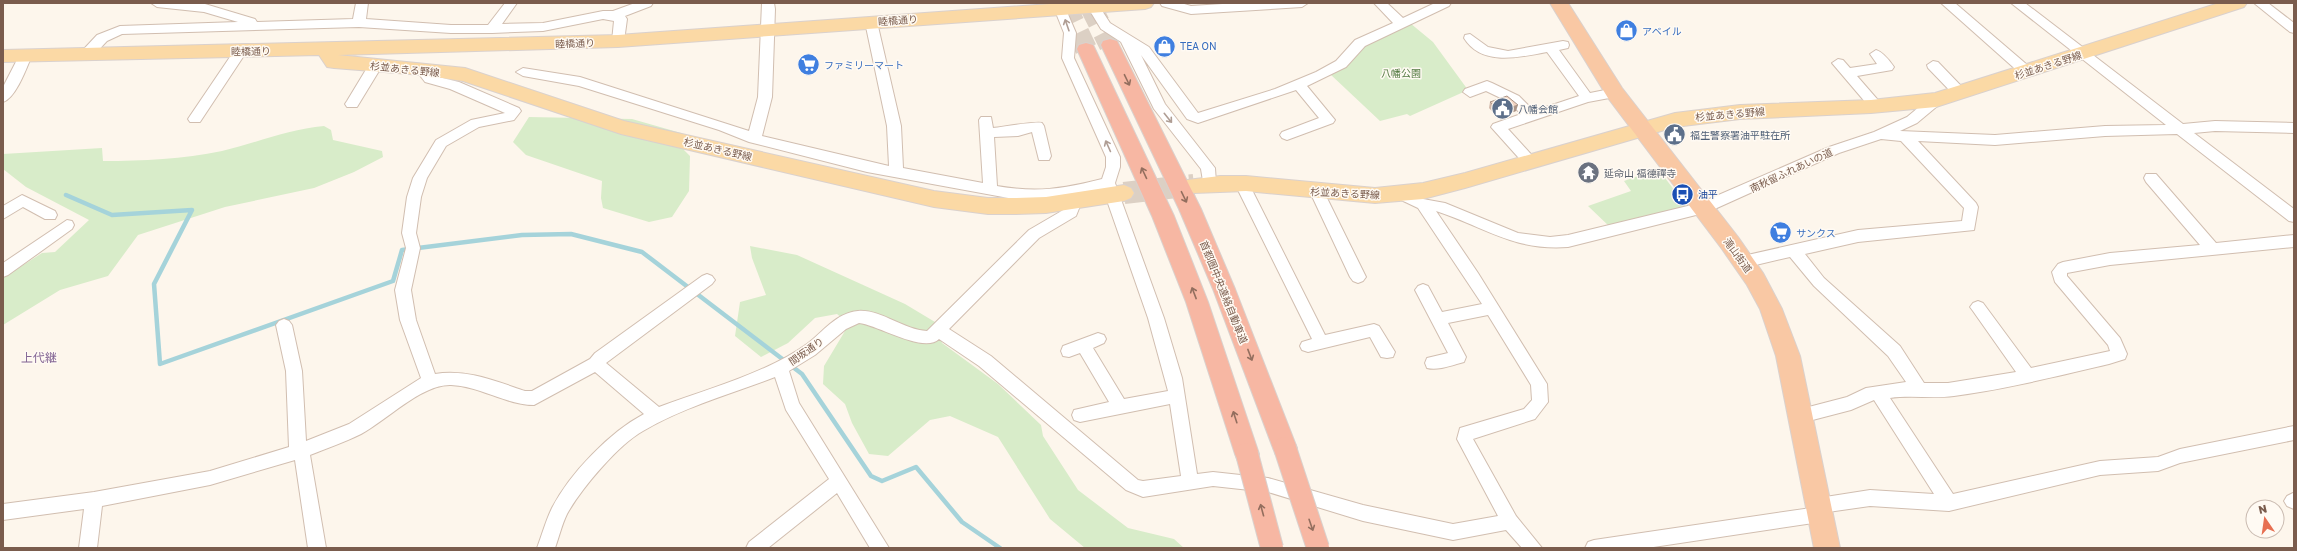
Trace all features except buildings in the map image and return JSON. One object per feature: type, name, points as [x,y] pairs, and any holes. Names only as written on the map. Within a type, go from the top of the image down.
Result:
[{"type":"highway","name":"滝山街道","points":[[1559,3],[1615,92],[1704,208],[1743,262],[1768,303],[1780,331],[1801,416],[1827,548]]},
{"type":"highway","name":"首都圏中央連絡自動車道","points":[[1118,42],[1227,296],[1285,448],[1318,548]]},
{"type":"highway","points":[[1086,49],[1163,216],[1197,302],[1247,454],[1272,548]]},
{"type":"main road","name":"睦橋通り","points":[[3,56],[618,41],[1145,3]]},
{"type":"main road","name":"杉並あきる野線","points":[[1201,184],[1242,184],[1317,192],[1377,196],[1402,194],[1448,185],[1642,129],[1708,114],[1778,109],[1877,107],[1936,100],[2027,72],[2193,16],[2238,3]]},
{"type":"main road","name":"杉並あきる野線","points":[[321,49],[334,62],[422,70],[465,76],[621,127],[934,199],[995,206],[1046,205],[1075,201],[1114,190]]},
{"type":"street","points":[[156,3],[192,5],[264,26]]},
{"type":"street","points":[[359,23],[362,3]]},
{"type":"street","points":[[492,29],[511,3]]},
{"type":"street","points":[[87,54],[102,38],[120,30],[359,23],[445,29],[543,27],[603,15],[614,15],[647,3]]},
{"type":"street","points":[[754,139],[766,97],[768,3]]},
{"type":"street","points":[[1166,3],[1191,10],[1302,3]]},
{"type":"street","points":[[1380,3],[1402,24]]},
{"type":"street","points":[[1118,42],[1144,50],[1192,116],[1198,118],[1299,85],[1341,64],[1360,43],[1445,3]]},
{"type":"street","points":[[1947,3],[2027,72]]},
{"type":"street","points":[[2017,3],[2081,54],[2294,217]]},
{"type":"street","points":[[2260,3],[2294,29]]},
{"type":"street","points":[[1093,6],[1159,106],[1208,168],[1201,184]]},
{"type":"street","points":[[1060,8],[1070,32],[1068,58],[1113,157],[1114,190],[1156,318],[1177,396],[1190,483]]},
{"type":"street","points":[[614,15],[621,19],[618,41]]},
{"type":"street","points":[[871,22],[894,126],[896,172]]},
{"type":"street","points":[[1468,38],[1484,50],[1508,56],[1563,45]]},
{"type":"street","points":[[1550,47],[1587,98]]},
{"type":"street","points":[[195,119],[241,51]]},
{"type":"street","points":[[1847,73],[1887,67],[1876,54]]},
{"type":"street","points":[[3,97],[13,83],[26,55]]},
{"type":"street","points":[[1838,63],[1877,107]]},
{"type":"street","points":[[1933,65],[1960,93]]},
{"type":"street","points":[[352,104],[375,66]]},
{"type":"street","points":[[422,70],[430,79],[454,85],[514,111],[509,117],[476,123],[441,143],[423,172],[414,197],[409,234],[414,248],[403,290],[408,320],[430,382]]},
{"type":"street","points":[[523,72],[564,76],[675,113],[734,128],[754,139],[806,153],[965,186],[1025,196],[1045,196],[1075,192],[1114,190]]},
{"type":"street","points":[[1286,135],[1328,120],[1299,85]]},
{"type":"street","points":[[1470,92],[1487,86],[1514,99],[1530,115]]},
{"type":"street","points":[[1531,162],[1498,127],[1530,115],[1587,98],[1615,92]]},
{"type":"street","points":[[1879,135],[1912,120],[1936,100]]},
{"type":"street","points":[[990,189],[987,126],[1018,131],[1037,126],[1044,156]]},
{"type":"street","points":[[1879,135],[1995,140],[2105,131],[2180,129],[2215,126],[2294,128]]},
{"type":"street","name":"南秋留ふれあいの道","points":[[1402,194],[1423,204],[1439,206],[1500,233],[1532,243],[1552,244],[1704,208],[1834,150],[1879,135]]},
{"type":"street","points":[[1743,262],[1858,236],[1969,226],[1971,207],[1905,136]]},
{"type":"street","points":[[2151,178],[2212,249]]},
{"type":"street","points":[[1242,184],[1314,344],[1374,330],[1387,352]]},
{"type":"street","points":[[1317,192],[1358,277]]},
{"type":"street","points":[[3,214],[22,200],[50,215]]},
{"type":"street","name":"間坂通り","points":[[546,548],[559,512],[574,488],[610,449],[635,427],[657,416],[780,368],[798,358],[819,343],[839,325],[850,319],[864,318],[916,338],[931,337],[1034,234],[1071,212],[1075,201]]},
{"type":"street","points":[[1423,204],[1539,384],[1540,402],[1529,414],[1466,432],[1465,439],[1510,522],[1533,548]]},
{"type":"street","points":[[3,271],[67,226]]},
{"type":"street","points":[[1801,416],[1851,403],[1866,395],[1919,389],[1948,390],[2009,381],[2109,358],[2119,354],[2114,342],[2060,278],[2059,272],[2063,268],[2110,259],[2294,241]]},
{"type":"street","points":[[1793,250],[1819,282],[1894,351],[1919,389]]},
{"type":"street","points":[[3,512],[94,500],[210,478],[298,452],[355,429],[430,382],[450,378],[476,381],[530,399],[596,364],[601,358],[698,286]]},
{"type":"street","points":[[1423,290],[1458,357],[1433,363]]},
{"type":"street","points":[[1438,319],[1491,308]]},
{"type":"street","points":[[1978,308],[2027,376]]},
{"type":"street","points":[[284,325],[294,371],[298,452],[303,458],[317,548]]},
{"type":"street","points":[[938,330],[985,361],[1132,485],[1143,490],[1213,480],[1268,485],[1320,499],[1363,513],[1454,532],[1510,522]]},
{"type":"street","points":[[1098,339],[1076,348],[1121,408]]},
{"type":"street","points":[[596,364],[657,416]]},
{"type":"street","points":[[780,368],[792,405],[880,548]]},
{"type":"street","points":[[1878,393],[1949,503]]},
{"type":"street","points":[[1080,415],[1177,396]]},
{"type":"street","points":[[1594,548],[1819,510],[1870,498],[1949,503],[2100,468],[2158,464],[2180,456],[2294,433]]},
{"type":"street","points":[[755,548],[839,480]]},
{"type":"street","points":[[88,548],[94,500]]},
{"type":"green space","name":"八幡公園","points":[[1410,23],[1433,42],[1468,90],[1410,116],[1407,114],[1380,121],[1330,74],[1365,45]]},
{"type":"green space","points":[[529,117],[632,119],[681,133],[684,150],[690,156],[689,191],[672,217],[649,222],[603,208],[601,198],[602,181],[526,155],[513,142]]},
{"type":"green space","points":[[324,126],[331,130],[333,140],[382,151],[383,157],[354,172],[314,188],[225,207],[138,235],[108,276],[60,290],[3,325],[3,278],[42,253],[55,252],[89,220],[26,187],[3,169],[3,154],[102,148],[103,161],[163,159],[222,151],[285,133]]},
{"type":"green space","points":[[1658,169],[1689,209],[1611,228],[1588,206],[1631,191],[1624,181]]},
{"type":"green space","points":[[750,246],[797,255],[905,304],[935,322],[942,343],[998,384],[1041,425],[1043,436],[1078,490],[1128,528],[1174,539],[1184,548],[1085,548],[1050,519],[998,437],[950,416],[930,420],[888,456],[869,454],[852,423],[845,404],[823,384],[824,366],[845,331],[843,319],[837,314],[815,318],[788,343],[761,357],[735,336],[740,302],[766,295],[752,258]]},
{"type":"waterway","points":[[66,195],[112,215],[192,210],[154,284],[160,364],[393,281],[402,250],[522,235],[571,234],[642,252],[802,374],[871,476],[882,481],[916,467],[962,522],[1000,548]]},
{"type":"tunnel","points":[[1064,3],[1086,49]]},
{"type":"tunnel","points":[[1089,3],[1110,45]]},
{"type":"tunnel","points":[[1124,193],[1194,185]]},
{"type":"place","name":"アベイル","points":[[1627,31]]},
{"type":"place","name":"TEA ON","points":[[1165,46]]},
{"type":"place","name":"ファミリーマート","points":[[809,65]]},
{"type":"place","name":"八幡会館","points":[[1503,109]]},
{"type":"place","name":"福生警察署油平駐在所","points":[[1675,135]]},
{"type":"place","name":"延命山 福德禪寺","points":[[1589,173]]},
{"type":"place","name":"油平","points":[[1682,194]]},
{"type":"place","name":"サンクス","points":[[1781,233]]},
{"type":"district","name":"上代継","points":[[39,357]]}]
